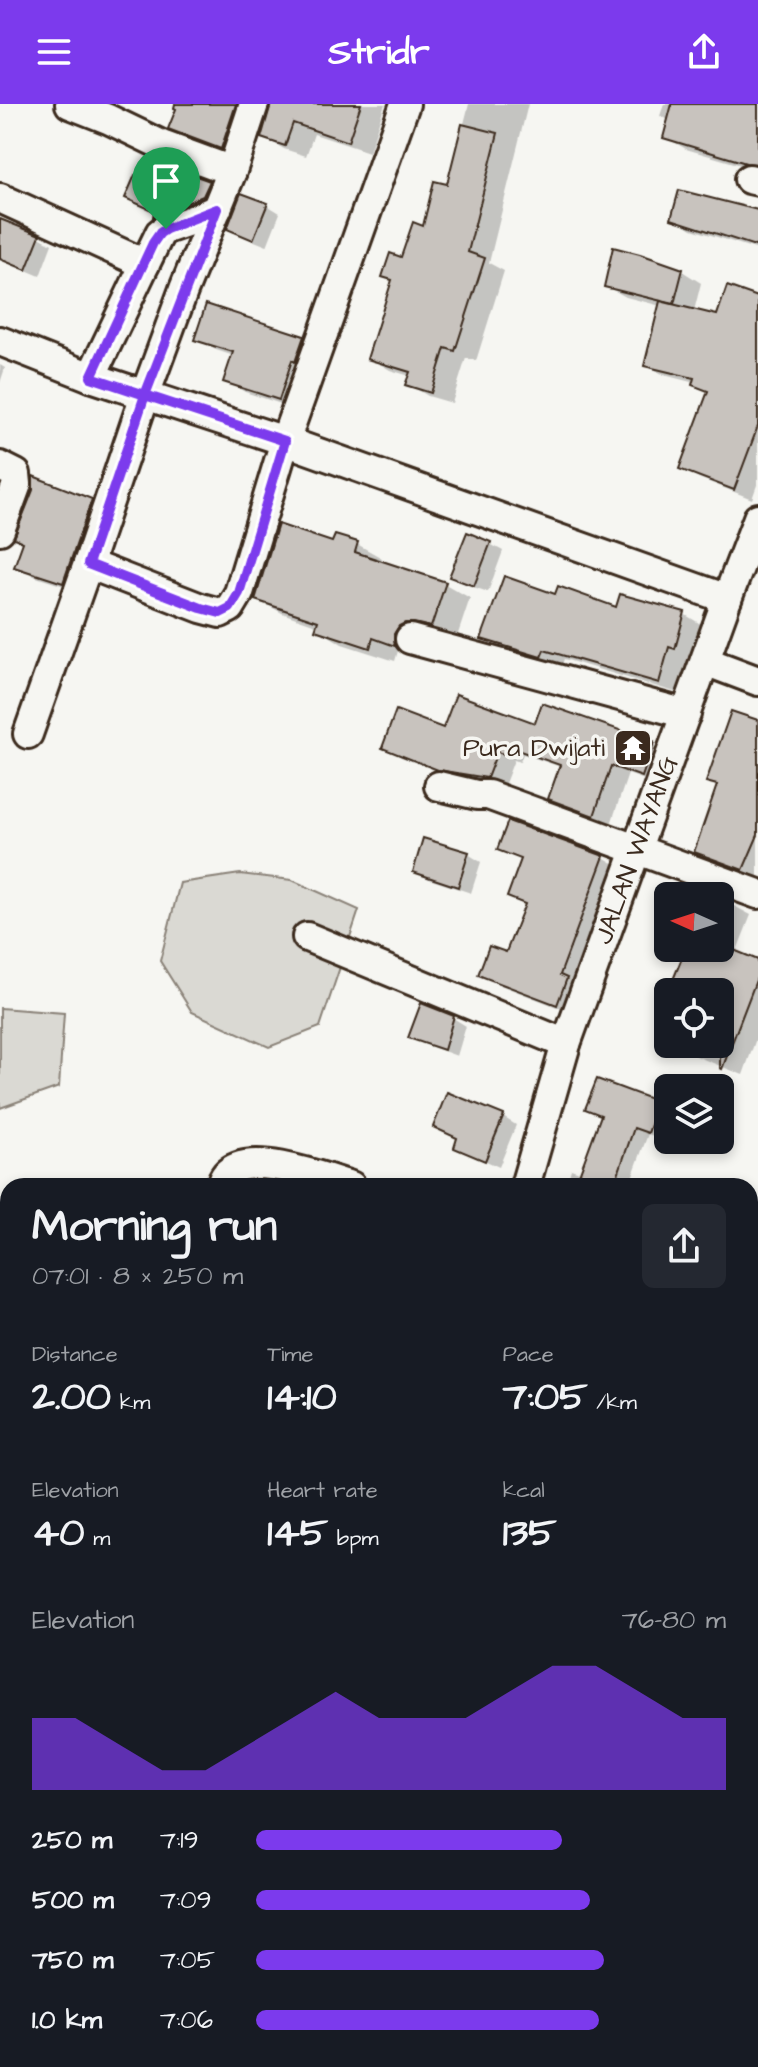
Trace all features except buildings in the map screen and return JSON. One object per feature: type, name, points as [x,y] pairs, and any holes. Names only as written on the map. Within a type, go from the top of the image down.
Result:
[{"type":"street","points":[[70,104],[164,146],[232,171]]},
{"type":"street","points":[[28,734],[145,395],[232,171],[254,104]]},
{"type":"street","points":[[88,564],[201,608],[220,613],[230,608],[239,593],[285,441],[405,104]]},
{"type":"street","points":[[0,198],[145,264]]},
{"type":"street","points":[[91,377],[160,233],[217,209]]},
{"type":"street","points":[[0,341],[91,377],[285,441],[727,599]]},
{"type":"street","points":[[0,466],[16,474],[17,484],[0,530]]},
{"type":"street","name":"JALAN WAYANG","points":[[527,1178],[566,1044],[727,599],[753,548],[758,518]]},
{"type":"street","points":[[410,639],[686,714]]},
{"type":"street","points":[[705,661],[758,681]]},
{"type":"street","points":[[439,786],[488,795],[758,894]]},
{"type":"street","points":[[307,937],[566,1044]]},
{"type":"street","points":[[222,1178],[236,1166],[254,1164],[279,1165],[324,1178]]},
{"type":"shaded area","points":[[240,874],[292,880],[359,910],[320,1027],[269,1047],[192,1012],[160,961],[180,883]]},
{"type":"shaded area","points":[[0,1008],[64,1013],[59,1087],[0,1108]]},
{"type":"place","name":"Pura Dwijati","points":[[633,748]]},
{"type":"route","points":[[166,229],[153,243],[91,377],[145,395],[88,564],[220,613],[230,608],[239,593],[285,441],[145,395],[217,209],[166,229]]}]
